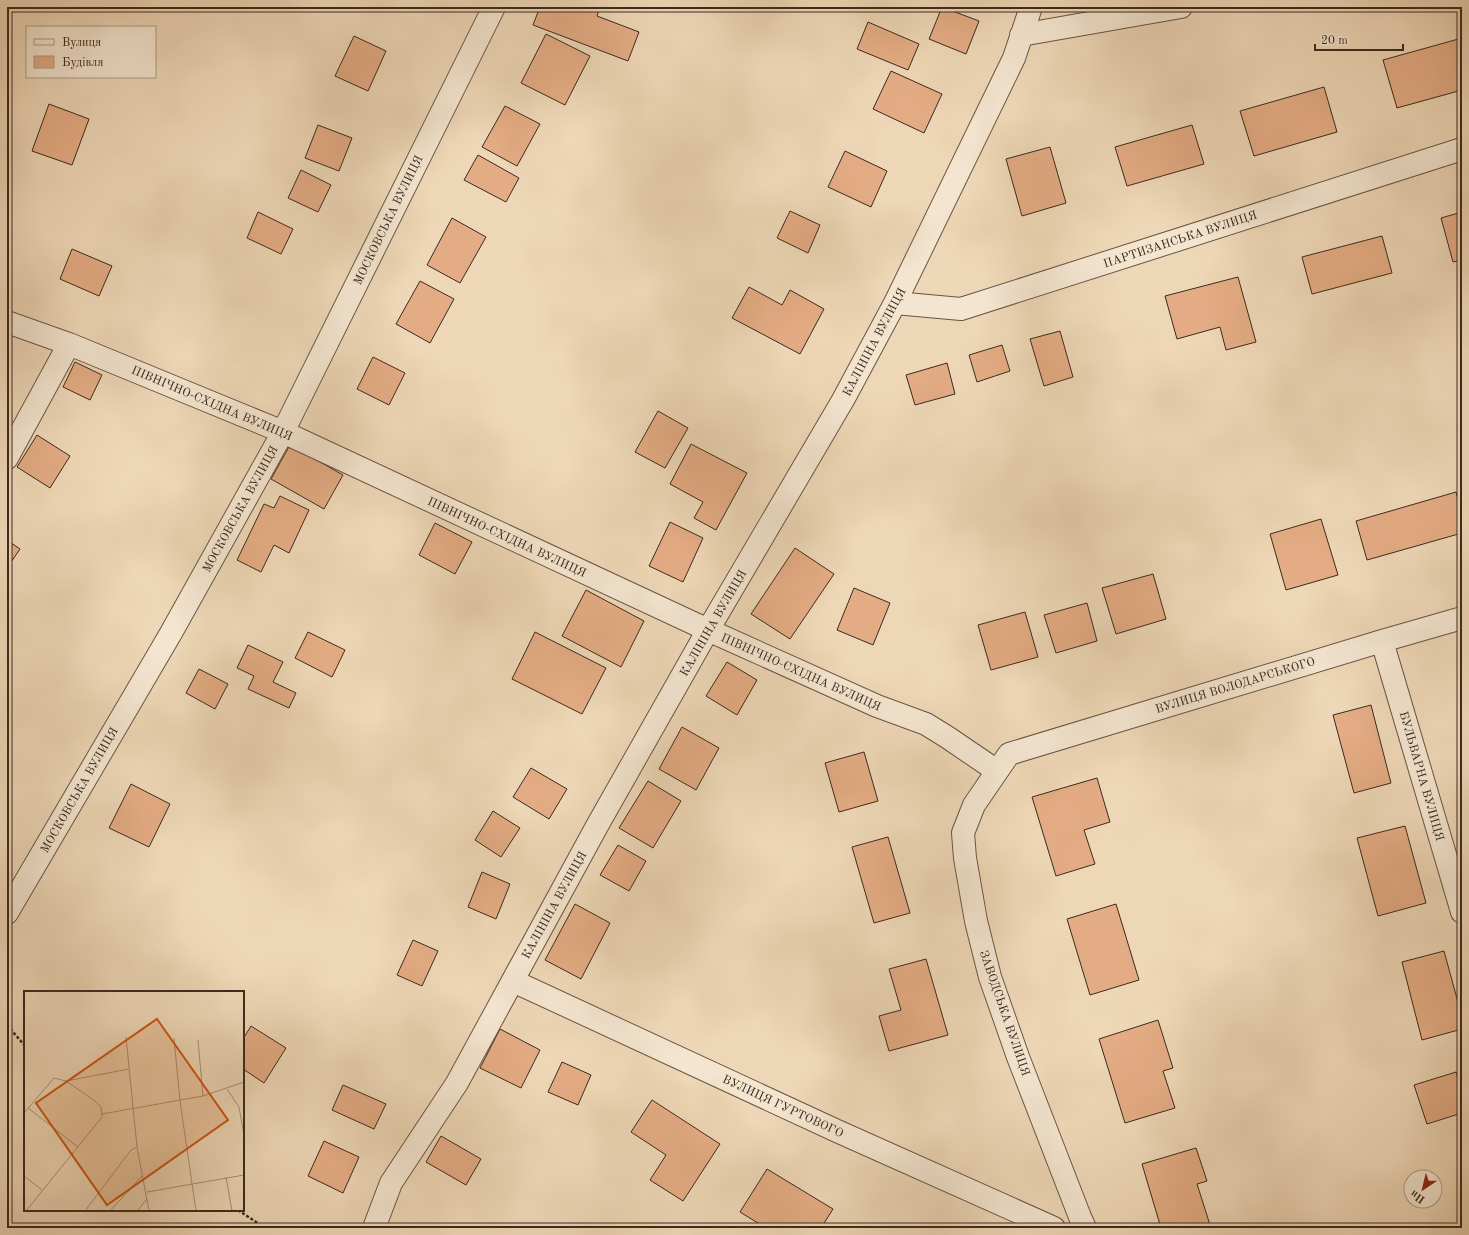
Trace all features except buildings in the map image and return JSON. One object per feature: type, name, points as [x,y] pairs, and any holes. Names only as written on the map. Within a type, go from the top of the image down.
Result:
[{"type":"street","name":"МОСКОВСЬКА ВУЛИЦЯ","points":[[7,913],[171,633],[283,432],[494,7]]},
{"type":"street","name":"КАЛІНІНА ВУЛИЦЯ","points":[[374,1228],[391,1183],[457,1083],[597,826],[708,630],[843,400],[895,303],[1014,58],[1031,7]]},
{"type":"street","points":[[1021,36],[1181,7]]},
{"type":"street","name":"ПАРТИЗАНСЬКА ВУЛИЦЯ","points":[[895,303],[961,308],[1462,149]]},
{"type":"street","name":"ПІВНІЧНО-СХІДНА ВУЛИЦЯ","points":[[7,322],[69,344],[283,432],[708,630],[877,706],[926,724],[947,736],[997,771]]},
{"type":"street","points":[[7,458],[69,344]]},
{"type":"street","name":"ВУЛИЦЯ ВОЛОДАРСЬКОГО","points":[[1009,754],[1462,618]]},
{"type":"street","name":"БУЛЬВАРНА ВУЛИЦЯ","points":[[1382,641],[1462,912]]},
{"type":"street","name":"ЗАВОДСЬКА ВУЛИЦЯ","points":[[1009,754],[974,805],[963,833],[965,858],[976,921],[990,977],[1085,1228]]},
{"type":"street","name":"ВУЛИЦЯ ГУРТОВОГО","points":[[512,981],[844,1134],[1054,1228]]},
{"type":"path","points":[[7,1025],[24,1045]]},
{"type":"path","points":[[240,1211],[266,1228]]}]
